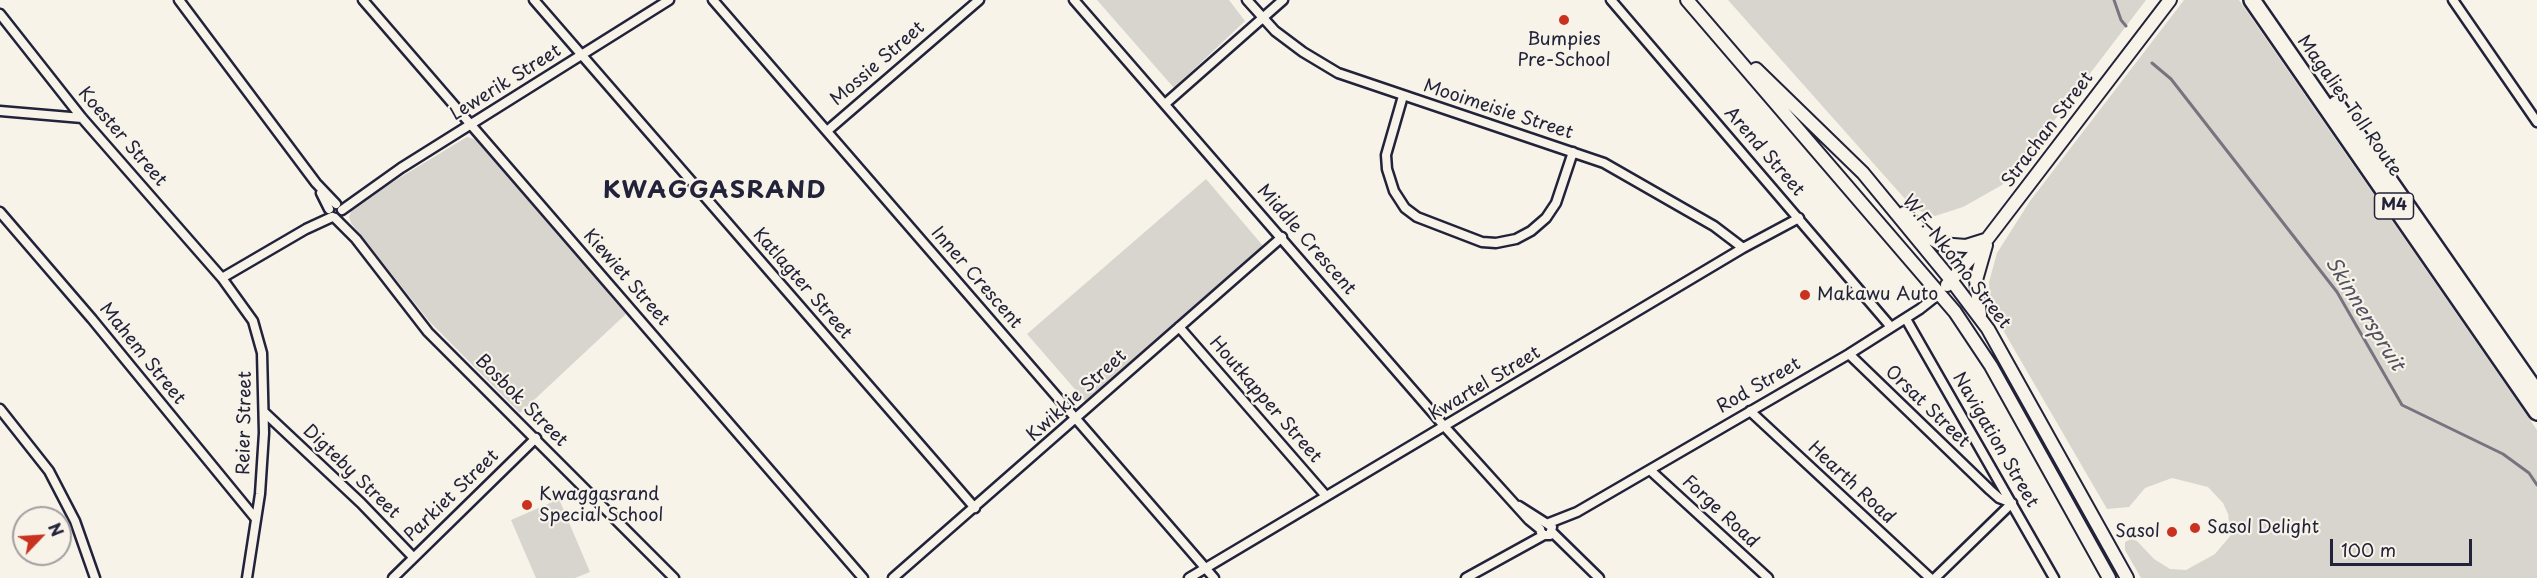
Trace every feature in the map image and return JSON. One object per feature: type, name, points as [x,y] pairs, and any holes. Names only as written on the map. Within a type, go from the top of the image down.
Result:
[{"type":"highway","name":"Magalies Toll Route","points":[[2252,0],[2537,412]]},
{"type":"highway","name":"Magalies Toll Route","points":[[2264,0],[2537,393]]},
{"type":"main road","name":"W.F. Nkomo Street","points":[[1687,0],[1939,294],[1975,340],[2109,578]]},
{"type":"main road","name":"Strachan Street","points":[[1951,280],[1988,238],[2169,1]]},
{"type":"main road","name":"W.F. Nkomo Street","points":[[1697,12],[1863,173],[1951,280],[1982,321],[2005,358],[2127,578]]},
{"type":"main road","points":[[1863,173],[1940,244],[1966,246],[1988,238]]},
{"type":"main road","points":[[1982,321],[1977,306],[1976,280],[1988,238]]},
{"type":"main road","name":"Rod Street","points":[[1939,294],[1951,280]]},
{"type":"street","name":"Bosbok Street","points":[[179,0],[421,324],[674,578]]},
{"type":"street","name":"Kiewiet Street","points":[[363,0],[863,578]]},
{"type":"street","name":"Katlagter Street","points":[[534,0],[975,508]]},
{"type":"street","name":"Lewerik Street","points":[[222,279],[361,195],[669,0]]},
{"type":"street","name":"Inner Crescent","points":[[713,0],[1214,578]]},
{"type":"street","name":"Mossie Street","points":[[827,130],[979,0]]},
{"type":"street","name":"Middle Crescent","points":[[1074,0],[1514,502],[1599,578]]},
{"type":"street","name":"Mooimeisie Street","points":[[1246,0],[1262,18],[1303,52],[1338,73],[1573,152],[1619,171],[1714,226],[1743,248]]},
{"type":"street","points":[[1165,104],[1283,0]]},
{"type":"street","name":"Arend Street","points":[[1611,0],[1892,327]]},
{"type":"street","points":[[2452,0],[2537,122]]},
{"type":"street","name":"Koester Street","points":[[0,14],[82,118],[222,279]]},
{"type":"street","points":[[1403,96],[1386,155],[1390,182],[1399,200],[1417,217],[1482,242],[1496,243],[1516,239],[1531,231],[1546,218],[1556,203],[1573,152]]},
{"type":"street","points":[[0,111],[82,118]]},
{"type":"street","name":"Mahem Street","points":[[0,212],[92,319],[256,519]]},
{"type":"street","name":"Kwartel Street","points":[[1189,578],[1743,248],[1799,218]]},
{"type":"street","name":"Kwikkie Street","points":[[893,578],[1282,237]]},
{"type":"street","name":"Reier Street","points":[[222,279],[249,315],[260,342],[264,412],[263,467],[247,578]]},
{"type":"street","name":"Rod Street","points":[[1466,578],[1849,354],[1906,319],[1939,294]]},
{"type":"street","name":"Navigation Street","points":[[1906,319],[2054,578]]},
{"type":"street","name":"Houtkapper Street","points":[[1179,327],[1326,496]]},
{"type":"street","name":"Orsat Street","points":[[1849,354],[1990,490],[1999,498],[2012,503]]},
{"type":"street","points":[[0,409],[49,471],[75,520],[95,578]]},
{"type":"street","name":"Hearth Road","points":[[1750,411],[1930,578]]},
{"type":"street","name":"Digteby Street","points":[[264,412],[361,503],[413,556]]},
{"type":"street","name":"Parkiet Street","points":[[393,578],[536,438]]},
{"type":"street","name":"Forge Road","points":[[1650,470],[1768,578]]},
{"type":"street","points":[[1935,578],[2012,503]]},
{"type":"shaded area","points":[[1097,0],[1229,0],[1245,21],[1174,88]]},
{"type":"shaded area","points":[[1728,0],[2146,0],[2002,185],[1963,207],[1935,216],[1914,209]]},
{"type":"shaded area","points":[[2184,0],[2239,0],[2537,430],[2537,578],[2141,578],[2125,550],[2125,542],[2131,539],[2137,541],[2154,559],[2170,569],[2186,570],[2215,554],[2231,535],[2228,514],[2223,503],[2208,487],[2172,478],[2145,488],[2129,507],[2107,509],[1996,318],[1990,301],[1989,282],[1997,253],[2030,201]]},
{"type":"shaded area","points":[[467,137],[477,140],[626,314],[520,413],[429,321],[351,223],[349,217],[353,206]]},
{"type":"shaded area","points":[[1206,179],[1264,247],[1086,402],[1027,334]]},
{"type":"shaded area","points":[[559,499],[590,572],[575,578],[536,578],[511,520]]},
{"type":"waterway","name":"Skinnerspruit","points":[[2114,0],[2121,20],[2126,26]]},
{"type":"waterway","name":"Skinnerspruit","points":[[2152,63],[2171,79],[2337,292],[2402,405],[2503,454],[2529,473],[2537,485]]},
{"type":"place","name":"Bumpies Pre-School","points":[[1564,20]]},
{"type":"place","name":"Makawu Auto","points":[[1805,295]]},
{"type":"place","name":"Kwaggasrand Special School","points":[[527,505]]},
{"type":"place","name":"Sasol Delight","points":[[2195,528]]},
{"type":"place","name":"Sasol","points":[[2172,532]]},
{"type":"district","name":"KWAGGASRAND","points":[[715,191]]}]
